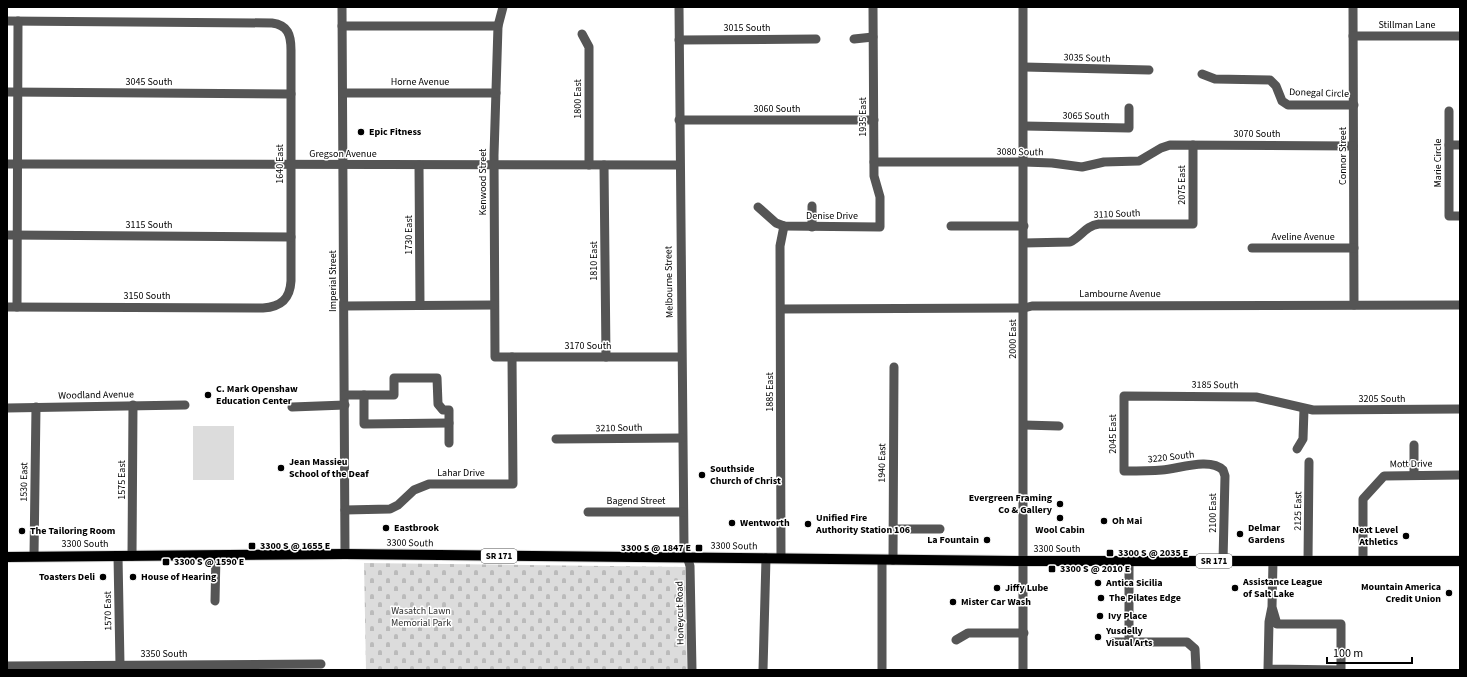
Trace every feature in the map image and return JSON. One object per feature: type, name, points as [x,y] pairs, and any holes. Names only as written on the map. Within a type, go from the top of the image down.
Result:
[{"type":"main road","name":"3300 South","points":[[7,556],[345,554],[1024,561],[1460,561]]},
{"type":"street","name":"Imperial Street","points":[[342,7],[345,554]]},
{"type":"street","name":"Kenwood Street","points":[[495,357],[494,165],[498,26],[503,7]]},
{"type":"street","name":"Melbourne Street","points":[[679,7],[679,165],[683,512],[684,547],[687,557]]},
{"type":"street","name":"1935 East","points":[[873,7],[874,176],[880,197],[880,227]]},
{"type":"street","name":"2000 East","points":[[1024,7],[1024,670]]},
{"type":"street","name":"Connor Street","points":[[1353,7],[1354,305]]},
{"type":"street","points":[[7,21],[18,21],[18,307]]},
{"type":"street","name":"1640 East","points":[[18,21],[268,23],[285,27],[289,34],[291,44],[291,285],[285,301]]},
{"type":"street","points":[[342,26],[498,26]]},
{"type":"street","name":"1800 East","points":[[582,34],[589,47],[589,165]]},
{"type":"street","name":"Stillman Lane","points":[[1353,36],[1460,36]]},
{"type":"street","points":[[854,39],[873,37]]},
{"type":"street","name":"3015 South","points":[[679,40],[816,39]]},
{"type":"street","name":"3035 South","points":[[1024,67],[1079,70],[1149,70]]},
{"type":"street","name":"Donegal Circle","points":[[1202,74],[1215,79],[1270,80],[1276,86],[1282,101],[1288,105],[1354,105]]},
{"type":"street","name":"3045 South","points":[[7,92],[291,94]]},
{"type":"street","name":"Horne Avenue","points":[[343,93],[496,93]]},
{"type":"street","name":"3065 South","points":[[1024,126],[1129,128],[1129,108]]},
{"type":"street","name":"Marie Circle","points":[[1448,111],[1449,216],[1460,216]]},
{"type":"street","name":"3060 South","points":[[679,120],[874,120]]},
{"type":"street","name":"3070 South","points":[[1161,148],[1170,145],[1353,146]]},
{"type":"street","name":"2075 East","points":[[1193,145],[1193,224]]},
{"type":"street","points":[[1449,145],[1460,145]]},
{"type":"street","name":"3080 South","points":[[874,162],[1024,162],[1082,167],[1104,162],[1139,162],[1161,148]]},
{"type":"street","name":"Gregson Avenue","points":[[7,164],[344,166],[679,165]]},
{"type":"street","name":"1730 East","points":[[419,165],[420,305]]},
{"type":"street","name":"1810 East","points":[[604,165],[606,357]]},
{"type":"street","points":[[812,206],[812,227]]},
{"type":"street","points":[[758,207],[776,223],[784,226]]},
{"type":"street","name":"3110 South","points":[[1024,243],[1070,242],[1086,228],[1092,225],[1193,224]]},
{"type":"street","name":"Denise Drive","points":[[784,226],[880,227]]},
{"type":"street","name":"1885 East","points":[[780,558],[780,246],[784,226]]},
{"type":"street","points":[[951,226],[1024,226]]},
{"type":"street","name":"3115 South","points":[[7,235],[291,237]]},
{"type":"street","name":"Aveline Avenue","points":[[1252,248],[1354,248]]},
{"type":"street","name":"3150 South","points":[[7,307],[263,308],[277,306],[285,301]]},
{"type":"street","points":[[344,306],[494,305]]},
{"type":"street","name":"Lambourne Avenue","points":[[781,309],[1024,308],[1032,306],[1460,305]]},
{"type":"street","name":"3170 South","points":[[495,357],[681,357]]},
{"type":"street","name":"Lahar Drive","points":[[345,510],[390,509],[398,505],[414,490],[429,484],[513,484],[512,357]]},
{"type":"street","name":"1940 East","points":[[882,670],[887,560],[893,529],[894,367]]},
{"type":"street","points":[[345,396],[394,396],[394,378],[437,378],[438,404],[443,410],[449,410],[449,443]]},
{"type":"street","points":[[364,396],[364,424],[449,423]]},
{"type":"street","name":"3185 South","points":[[1124,396],[1256,397],[1304,408]]},
{"type":"street","name":"2045 East","points":[[1124,396],[1124,471]]},
{"type":"street","name":"1575 East","points":[[132,556],[133,405]]},
{"type":"street","name":"Woodland Avenue","points":[[7,408],[185,405]]},
{"type":"street","points":[[292,407],[345,405]]},
{"type":"street","name":"1530 East","points":[[34,556],[36,408]]},
{"type":"street","points":[[1297,449],[1303,439],[1304,408]]},
{"type":"street","name":"3205 South","points":[[1304,408],[1460,410]]},
{"type":"street","points":[[1024,425],[1059,426]]},
{"type":"street","name":"3210 South","points":[[556,439],[682,438]]},
{"type":"street","points":[[1414,445],[1414,475]]},
{"type":"street","name":"2125 East","points":[[1308,561],[1309,462]]},
{"type":"street","name":"3220 South","points":[[1124,471],[1164,470],[1194,465],[1219,466]]},
{"type":"street","name":"2100 East","points":[[1219,466],[1223,470],[1225,476],[1223,561]]},
{"type":"street","name":"Mott Drive","points":[[1363,561],[1364,497],[1386,476],[1460,475]]},
{"type":"street","name":"Bagend Street","points":[[588,512],[683,512]]},
{"type":"street","points":[[893,529],[940,529]]},
{"type":"street","points":[[215,601],[216,555]]},
{"type":"street","name":"1570 East","points":[[118,556],[120,665]]},
{"type":"street","name":"Honeycut Road","points":[[687,557],[690,566],[692,670]]},
{"type":"street","points":[[763,670],[766,558]]},
{"type":"street","points":[[1129,561],[1129,642]]},
{"type":"street","points":[[1272,607],[1277,624],[1341,624],[1341,670],[1268,669],[1273,561]]},
{"type":"street","points":[[956,640],[968,633],[1024,633]]},
{"type":"street","points":[[1113,642],[1182,641],[1192,645],[1196,654],[1196,670]]},
{"type":"street","name":"3350 South","points":[[7,666],[321,664]]},
{"type":"green space","points":[[193,426],[234,426],[234,480],[193,480]]},
{"type":"green space","name":"Wasatch Lawn Memorial Park","points":[[364,563],[685,567],[687,670],[366,670]]},
{"type":"place","name":"Epic Fitness","points":[[361,132]]},
{"type":"place","name":"C. Mark Openshaw Education Center","points":[[208,395]]},
{"type":"place","name":"Jean Massieu School of the Deaf","points":[[281,468]]},
{"type":"place","name":"Southside Church of Christ","points":[[702,475]]},
{"type":"place","name":"Evergreen Framing Co & Gallery","points":[[1060,504]]},
{"type":"place","name":"Wool Cabin","points":[[1060,518]]},
{"type":"place","name":"Oh Mai","points":[[1104,521]]},
{"type":"place","name":"Wentworth","points":[[732,523]]},
{"type":"place","name":"Unified Fire Authority Station 106","points":[[808,524]]},
{"type":"place","name":"Eastbrook","points":[[386,528]]},
{"type":"place","name":"The Tailoring Room","points":[[22,531]]},
{"type":"place","name":"Delmar Gardens","points":[[1240,534]]},
{"type":"place","name":"Next Level Athletics","points":[[1406,536]]},
{"type":"place","name":"La Fountain","points":[[987,540]]},
{"type":"place","name":"3300 S @ 1655 E","points":[[252,546]]},
{"type":"place","name":"3300 S @ 1847 E","points":[[699,548]]},
{"type":"place","name":"3300 S @ 2035 E","points":[[1110,553]]},
{"type":"place","name":"3300 S @ 1590 E","points":[[166,562]]},
{"type":"place","name":"3300 S @ 2010 E","points":[[1052,569]]},
{"type":"place","name":"Toasters Deli","points":[[103,577]]},
{"type":"place","name":"House of Hearing","points":[[133,577]]},
{"type":"place","name":"Antica Sicilia","points":[[1098,583]]},
{"type":"place","name":"Jiffy Lube","points":[[997,588]]},
{"type":"place","name":"Assistance League of Salt Lake","points":[[1235,588]]},
{"type":"place","name":"Mountain America Credit Union","points":[[1449,593]]},
{"type":"place","name":"The Pilates Edge","points":[[1101,598]]},
{"type":"place","name":"Mister Car Wash","points":[[953,602]]},
{"type":"place","name":"Ivy Place","points":[[1100,616]]},
{"type":"place","name":"Yusdelly Visual Arts","points":[[1098,637]]}]
